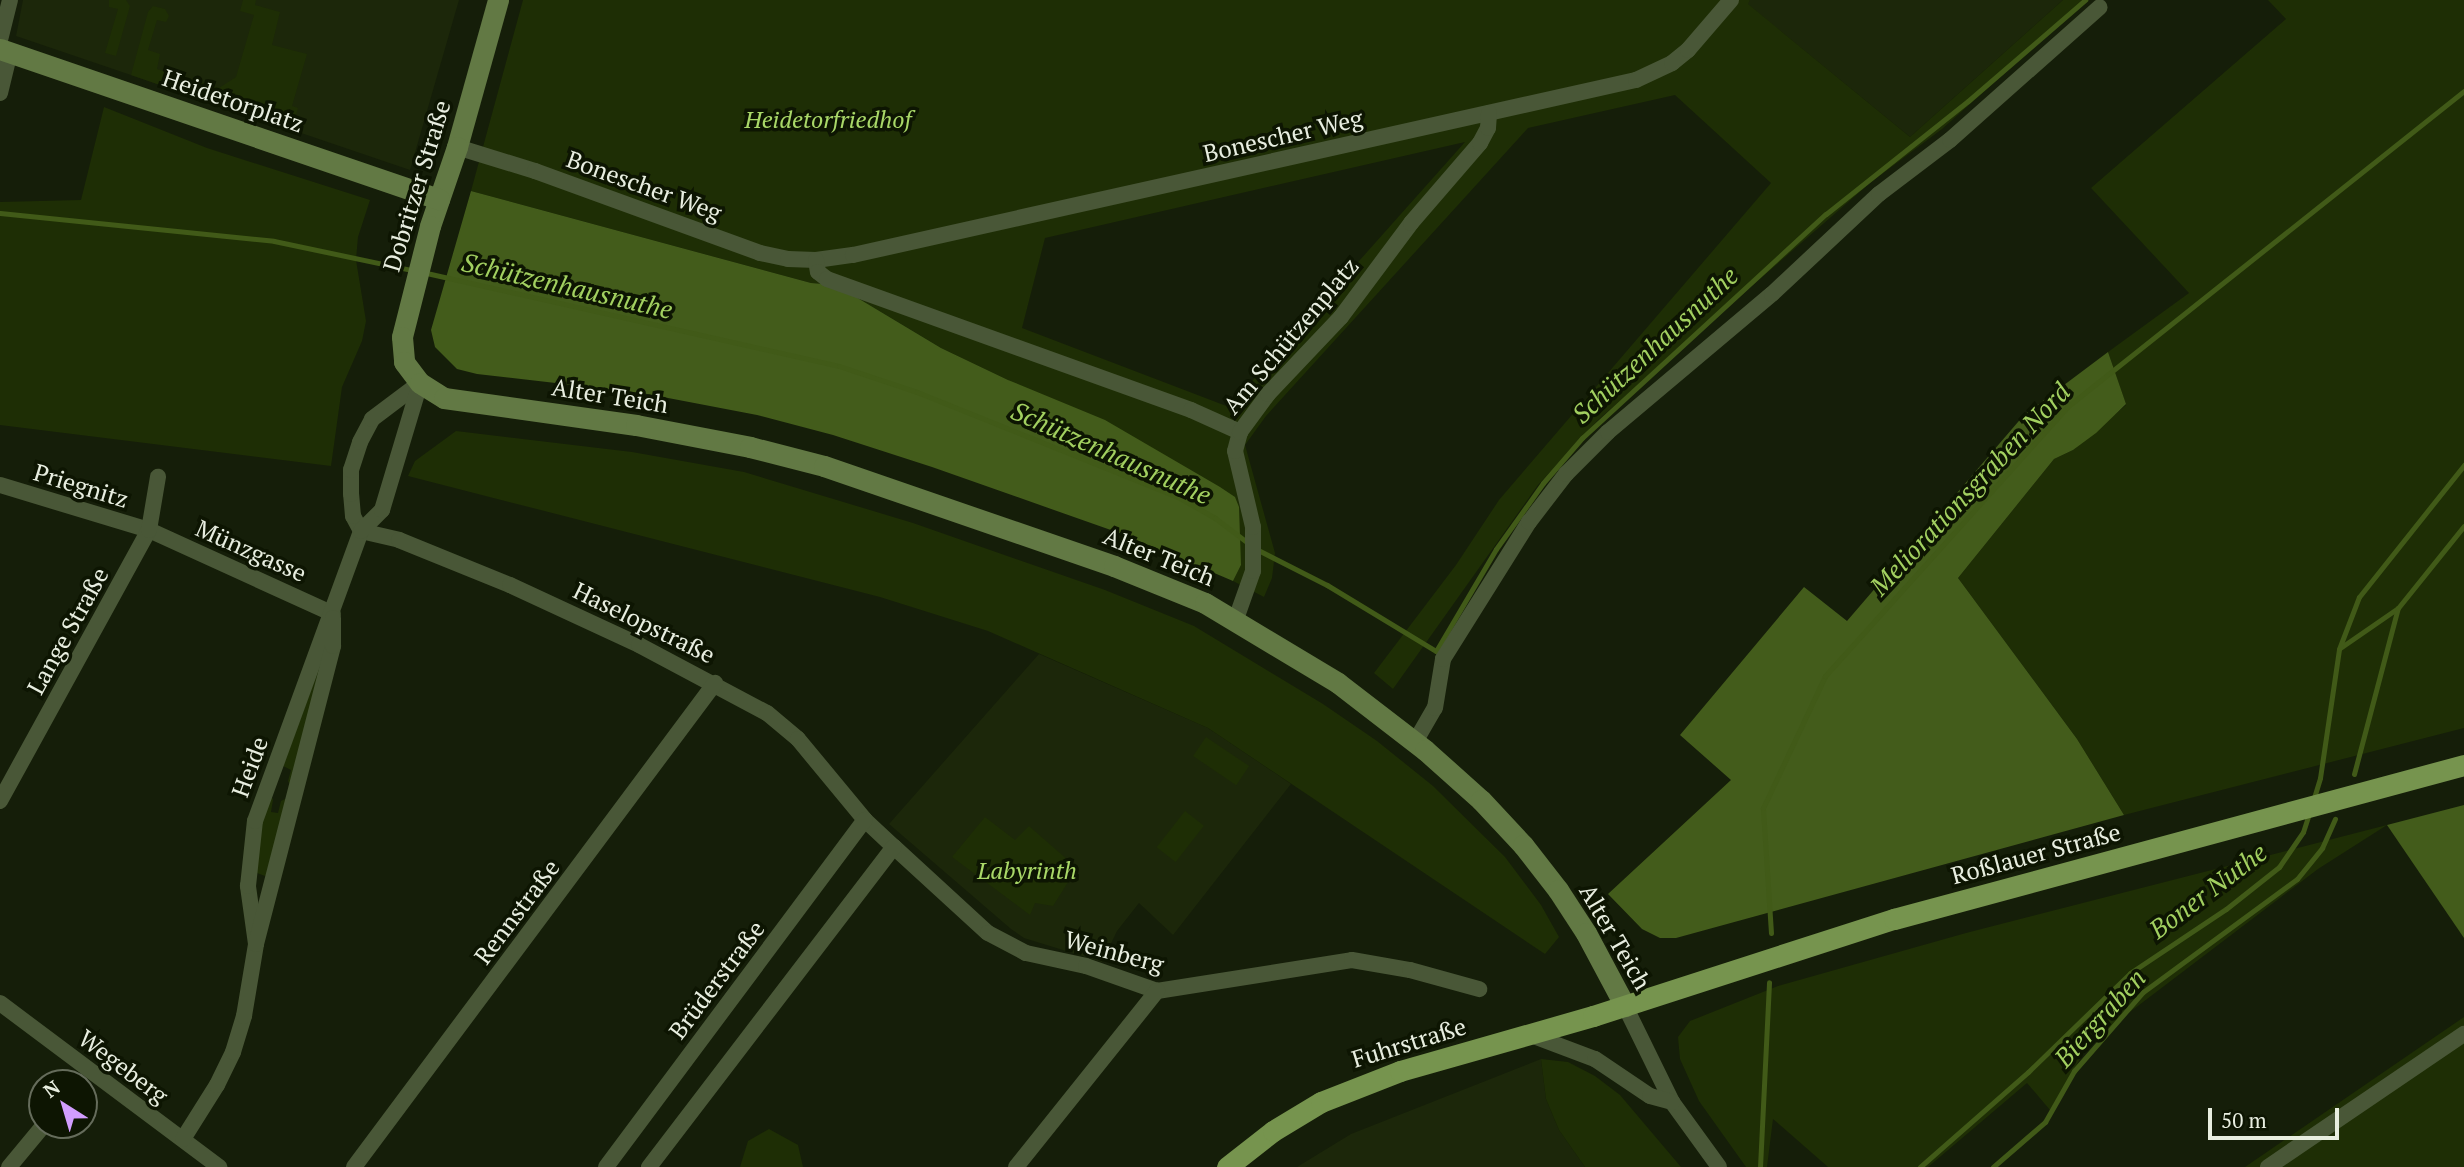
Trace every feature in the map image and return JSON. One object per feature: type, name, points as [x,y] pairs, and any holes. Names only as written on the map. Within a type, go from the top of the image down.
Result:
[{"type":"main road","name":"Dobritzer Straße","points":[[420,383],[410,373],[401,348],[412,293],[498,0]]},
{"type":"main road","name":"Heidetorplatz","points":[[3,47],[439,199]]},
{"type":"main road","name":"Alter Teich","points":[[420,383],[444,398],[636,425],[750,447],[824,466],[1126,570],[1185,593],[1236,620],[1338,682],[1415,741],[1491,810],[1541,866],[1586,933],[1625,1006]]},
{"type":"main road","name":"Roßlauer Straße","points":[[1625,1006],[1881,923],[2464,765]]},
{"type":"main road","name":"Fuhrstraße","points":[[1227,1167],[1273,1130],[1346,1090],[1400,1071],[1625,1006]]},
{"type":"street","points":[[0,93],[10,0]]},
{"type":"street","name":"Bonescher Weg","points":[[457,147],[535,171],[760,253],[788,259],[816,260],[853,255],[1636,80],[1655,73],[1688,50],[1731,0]]},
{"type":"street","points":[[1415,741],[1435,708],[1443,659],[1529,522],[1566,474],[1608,432],[1772,294],[1879,194],[1950,140],[2100,7]]},
{"type":"street","name":"Am Schützenplatz","points":[[1236,620],[1251,580],[1253,559],[1253,527],[1235,451],[1240,432],[1268,394],[1341,317],[1411,223],[1480,143],[1488,128],[1489,113]]},
{"type":"street","points":[[816,260],[818,272],[827,279],[1191,410],[1240,432]]},
{"type":"street","points":[[361,531],[354,516],[351,494],[351,470],[360,442],[372,419],[420,383]]},
{"type":"street","name":"Heide","points":[[256,944],[248,886],[255,821],[322,633],[333,614],[361,531],[382,510],[420,383]]},
{"type":"street","name":"Lange Straße","points":[[0,801],[149,530],[158,477]]},
{"type":"street","name":"Priegnitz","points":[[0,485],[149,530]]},
{"type":"street","name":"Münzgasse","points":[[149,530],[333,614]]},
{"type":"street","name":"Haselopstraße","points":[[361,531],[399,540],[510,585],[715,683],[784,726],[865,820]]},
{"type":"street","name":"Heide","points":[[183,1139],[218,1085],[233,1052],[244,1016],[256,944],[333,646],[333,614]]},
{"type":"street","name":"Rennstraße","points":[[354,1167],[715,683]]},
{"type":"street","name":"Weinberg","points":[[865,820],[988,933],[1026,953],[1086,966],[1157,991],[1352,960],[1410,970],[1479,989]]},
{"type":"street","name":"Brüderstraße","points":[[607,1167],[865,820]]},
{"type":"street","points":[[649,1167],[894,847]]},
{"type":"street","points":[[1016,1167],[1157,991]]},
{"type":"street","name":"Wegeberg","points":[[0,1003],[75,1069]]},
{"type":"street","name":"Alter Teich","points":[[1625,1006],[1672,1102],[1719,1167]]},
{"type":"street","points":[[2268,1167],[2464,1034]]},
{"type":"street","points":[[1531,1035],[1595,1059],[1650,1096],[1672,1102]]},
{"type":"street","name":"Wegeberg","points":[[98,1086],[183,1139],[219,1167]]},
{"type":"street","points":[[9,1167],[32,1139]]},
{"type":"shaded area","points":[[23,0],[459,0],[410,170],[16,36]]},
{"type":"shaded area","points":[[1750,0],[2063,0],[1910,137],[1747,4]]},
{"type":"shaded area","points":[[1039,654],[1208,728],[1291,784],[1173,935],[1139,903],[1117,931],[1102,962],[1024,938],[889,824]]},
{"type":"shaded area","points":[[1541,1059],[1546,1099],[1559,1130],[1585,1167],[1297,1167],[1351,1134]]},
{"type":"green space","points":[[109,0],[126,0],[130,6],[116,56],[105,53],[118,9],[109,7]]},
{"type":"green space","points":[[243,0],[256,0],[255,5],[280,12],[272,45],[307,54],[292,106],[298,108],[296,115],[254,102],[249,116],[131,75],[148,12],[153,6],[165,9],[169,16],[166,22],[157,20],[148,50],[160,54],[157,69],[219,88],[236,77],[254,15],[240,11]]},
{"type":"green space","name":"Heidetorfriedhof","points":[[523,0],[1750,0],[1748,4],[1910,137],[2063,0],[2087,0],[1942,129],[1870,183],[1598,420],[1538,485],[1393,689],[1374,673],[1456,565],[1499,500],[1771,183],[1675,95],[1528,128],[1266,416],[1245,445],[1275,553],[1272,578],[1264,597],[1233,581],[1241,565],[1008,380],[941,348],[836,285],[811,283],[471,191]],"holes":[[[1465,142],[1229,407],[1022,328],[1045,238]]]},
{"type":"green space","points":[[2268,0],[2464,0],[2464,728],[2124,815],[2077,739],[1958,578],[2054,459],[2073,450],[2126,405],[2108,352],[2189,293],[2091,188],[2286,19]]},
{"type":"green space","points":[[104,107],[207,148],[370,200],[358,237],[356,260],[366,321],[362,341],[342,387],[331,466],[0,425],[0,202],[81,200]]},
{"type":"green space","points":[[471,191],[811,283],[836,285],[941,348],[1008,380],[1105,420],[1235,497],[1239,507],[1241,565],[1233,581],[1125,535],[932,467],[833,435],[757,415],[642,393],[477,374],[457,369],[435,347],[431,330]]},
{"type":"green space","points":[[2108,352],[2126,404],[2096,433],[2073,450],[2054,459],[1958,578],[2077,739],[2124,815],[1676,938],[1660,938],[1642,929],[1608,894],[1731,780],[1680,735],[1804,587],[1847,621],[2024,415]]},
{"type":"green space","points":[[456,431],[632,452],[744,472],[913,523],[1105,590],[1194,626],[1323,704],[1377,741],[1433,786],[1505,857],[1541,905],[1559,937],[1545,954],[1208,728],[988,631],[880,597],[408,476],[415,461]]},
{"type":"green space","points":[[325,652],[291,787],[288,781],[291,770],[283,766]]},
{"type":"green space","points":[[1206,737],[1249,766],[1236,785],[1193,756]]},
{"type":"green space","points":[[270,791],[273,800],[271,812],[278,813],[281,801],[289,797],[269,873],[265,876],[257,873],[257,845]]},
{"type":"green space","points":[[2464,805],[2464,938],[2387,825]]},
{"type":"green space","points":[[1185,811],[1204,826],[1176,862],[1157,847]]},
{"type":"green space","name":"Labyrinth","points":[[985,817],[1015,840],[1029,826],[1077,868],[1053,906],[1035,903],[1030,915],[952,857]]},
{"type":"green space","points":[[2387,825],[2318,869],[2105,1031],[2086,1049],[2050,1110],[2027,1083],[1928,1167],[1828,1167],[1773,1119],[1767,1167],[1746,1167],[1699,1101],[1680,1059],[1678,1037],[1690,1021],[1778,986],[1966,933]]},
{"type":"green space","points":[[2464,1017],[2464,1167],[2245,1167]]},
{"type":"green space","points":[[1541,1059],[1568,1062],[1595,1076],[1620,1095],[1681,1167],[1585,1167],[1559,1130],[1546,1099]]},
{"type":"green space","points":[[769,1129],[798,1145],[803,1167],[740,1167],[748,1141]]},
{"type":"waterway","name":"Schützenhausnuthe","points":[[1256,549],[1327,585],[1436,651],[1496,549],[1543,483],[1582,438],[1826,214],[1968,101],[2085,0]]},
{"type":"waterway","name":"Meliorationsgraben Nord","points":[[1771,933],[1763,808],[1825,676],[2067,407],[2464,91]]},
{"type":"waterway","name":"Schützenhausnuthe","points":[[0,213],[274,241],[412,270]]},
{"type":"waterway","name":"Schützenhausnuthe","points":[[422,272],[839,366],[917,392],[1178,497],[1215,518],[1248,543]]},
{"type":"waterway","name":"Boner Nuthe","points":[[2313,801],[2320,778],[2339,649],[2359,597],[2464,465]]},
{"type":"waterway","name":"Biergraben","points":[[2354,774],[2398,608],[2464,526]]},
{"type":"waterway","points":[[2340,648],[2398,608]]},
{"type":"waterway","name":"Boner Nuthe","points":[[1920,1167],[2028,1072],[2130,973],[2226,909],[2279,867],[2303,832],[2309,814]]},
{"type":"waterway","name":"Biergraben","points":[[1993,1167],[2045,1122],[2074,1071],[2143,992],[2297,879],[2322,848],[2335,819]]},
{"type":"waterway","name":"Meliorationsgraben Nord","points":[[1760,1167],[1769,982]]}]
